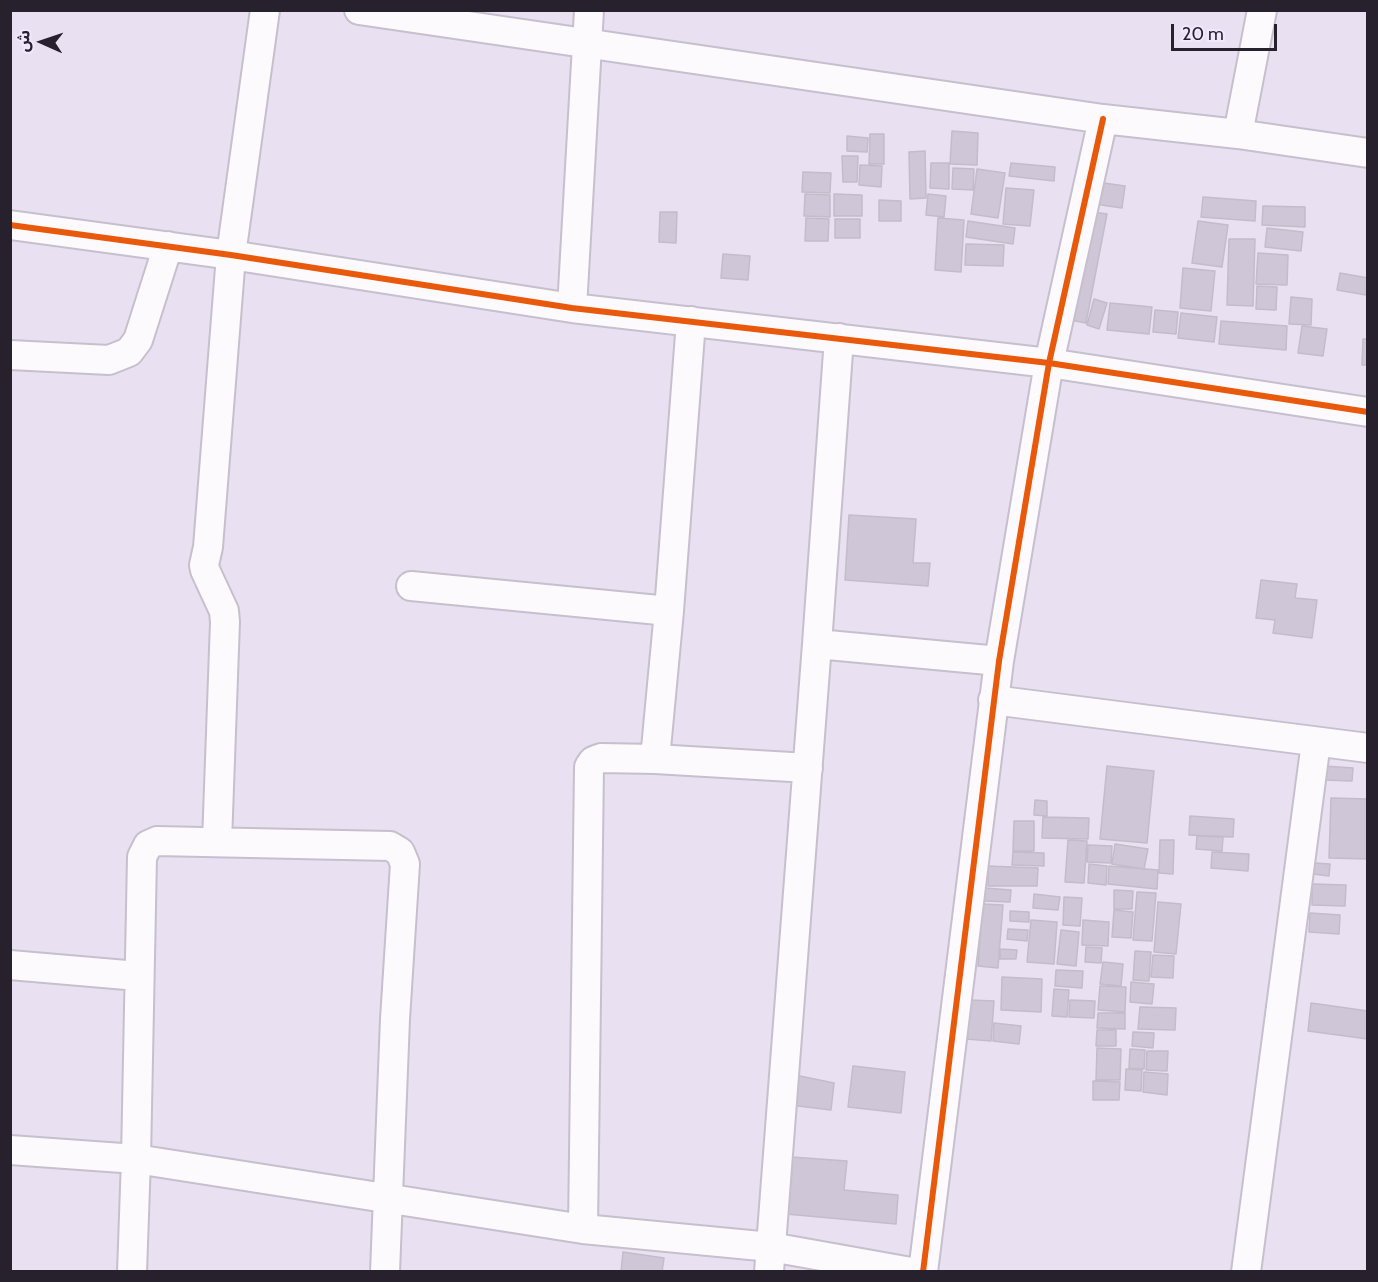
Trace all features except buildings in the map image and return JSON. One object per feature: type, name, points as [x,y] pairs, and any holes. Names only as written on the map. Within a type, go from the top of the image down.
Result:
[{"type":"street","points":[[216,842],[225,622],[224,611],[204,565],[208,547],[231,255],[265,10]]},
{"type":"street","points":[[359,10],[394,13],[588,44],[1103,119],[1238,134],[1368,153]]},
{"type":"street","points":[[572,308],[589,10]]},
{"type":"street","points":[[1238,134],[1262,10]]},
{"type":"street","points":[[922,1272],[999,660],[1049,363],[1103,119]]},
{"type":"street","points":[[10,225],[231,255],[572,308],[1049,363],[1368,412]]},
{"type":"street","points":[[10,355],[109,360],[129,352],[138,340],[168,246]]},
{"type":"street","points":[[655,759],[669,611],[691,321]]},
{"type":"street","points":[[770,1259],[839,338]]},
{"type":"street","points":[[411,586],[669,611]]},
{"type":"street","points":[[817,644],[999,660]]},
{"type":"street","points":[[993,700],[1368,748]]},
{"type":"street","points":[[1246,1272],[1316,742]]},
{"type":"street","points":[[583,1229],[589,767],[593,761],[601,758],[808,768]]},
{"type":"street","points":[[132,1272],[142,857],[148,846],[157,841],[390,846],[400,852],[405,864],[395,1019],[385,1272]]},
{"type":"street","points":[[10,965],[138,976]]},
{"type":"street","points":[[10,1150],[136,1159],[770,1259],[911,1272]]},
{"type":"cycle path","points":[[923,1272],[999,661],[1049,363],[1103,119]]},
{"type":"cycle path","points":[[10,225],[231,255],[572,308],[1049,363],[1368,412]]}]
